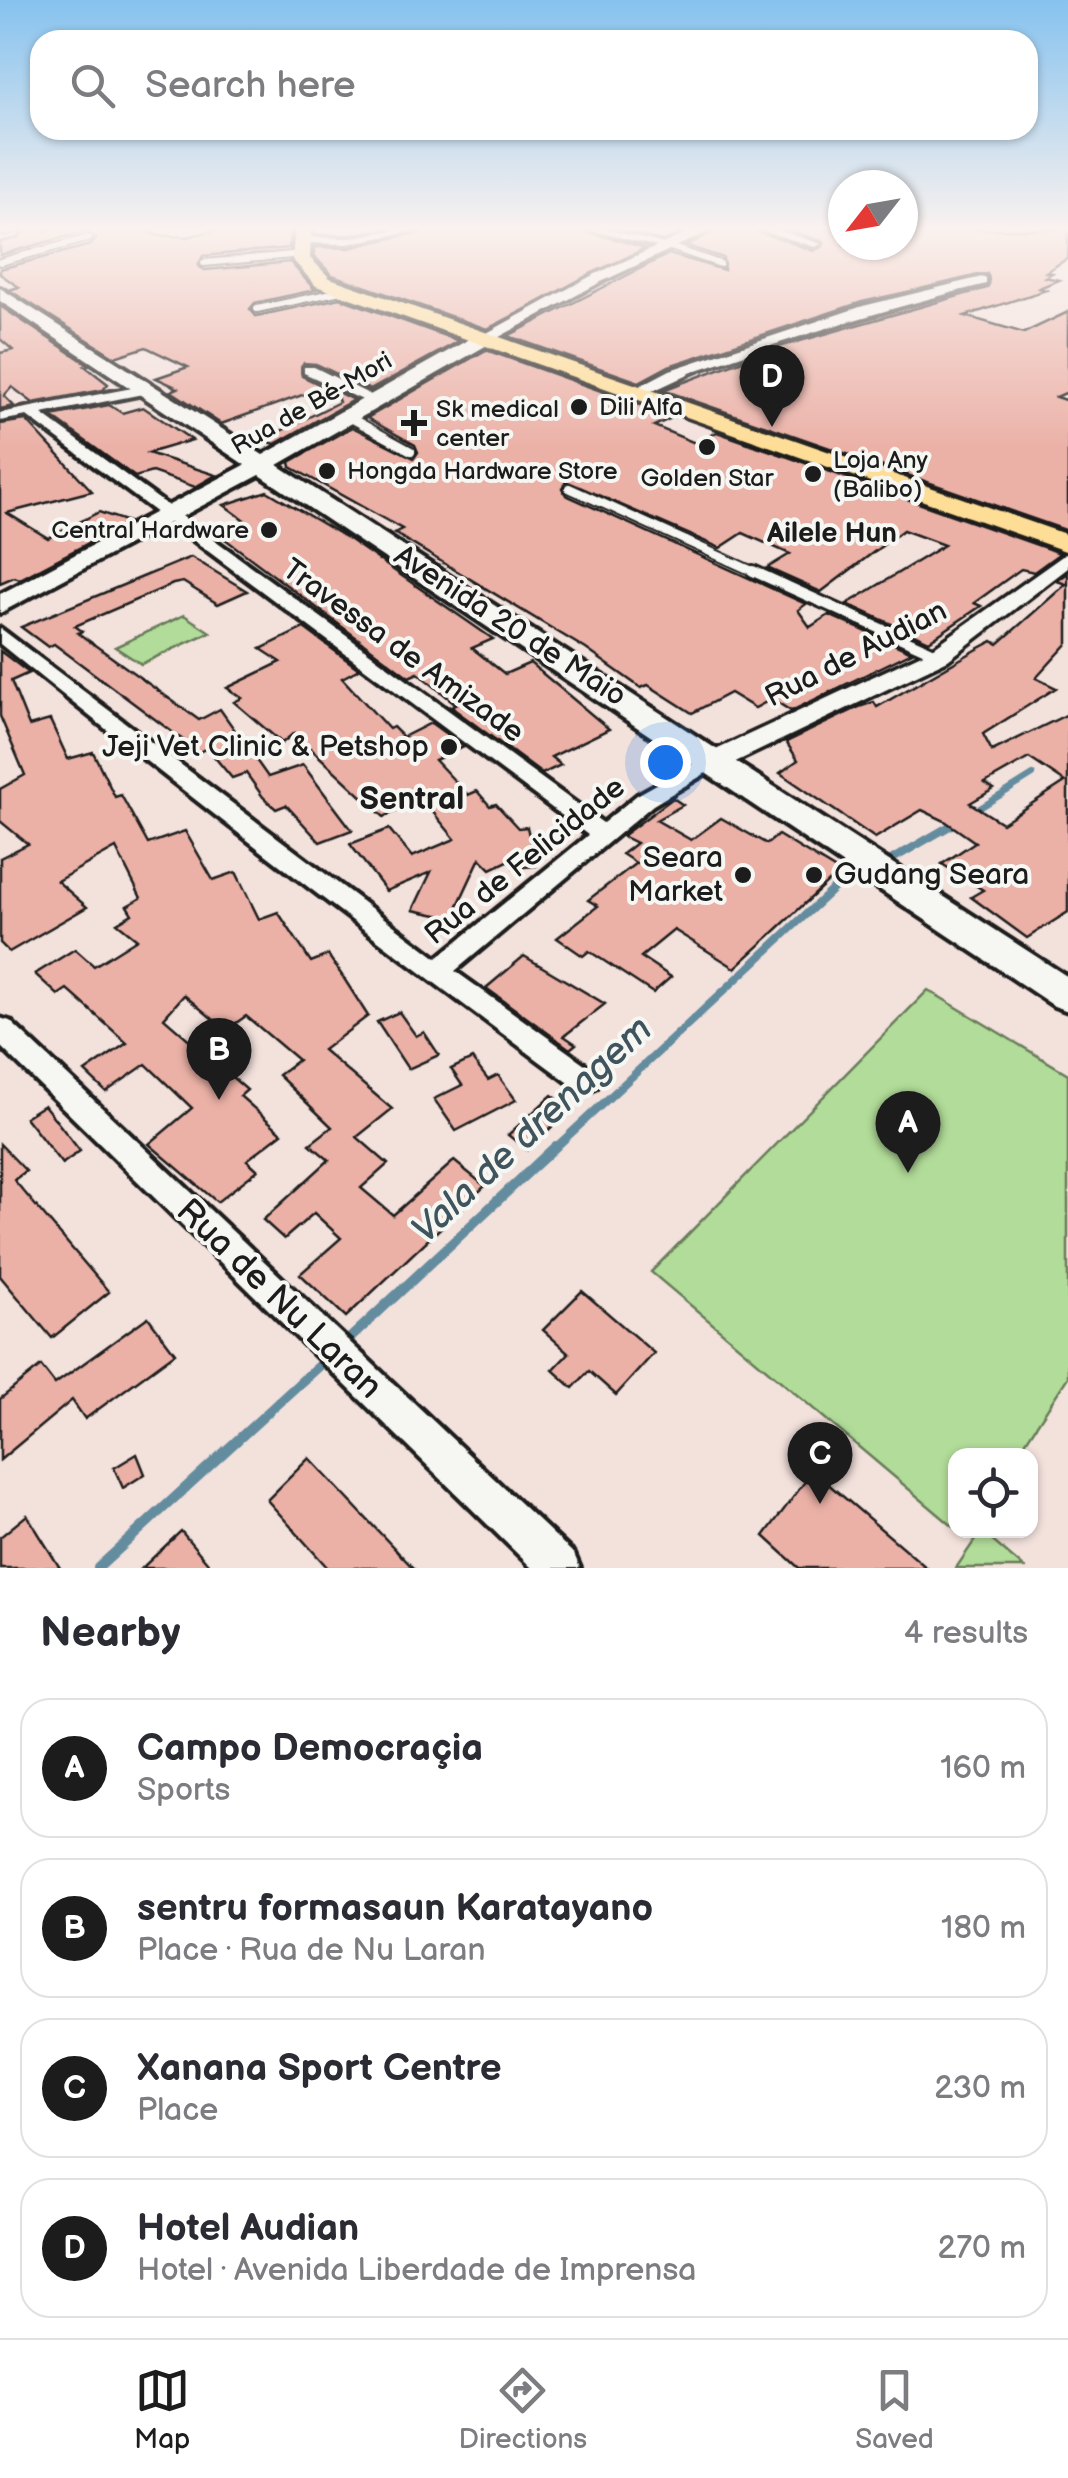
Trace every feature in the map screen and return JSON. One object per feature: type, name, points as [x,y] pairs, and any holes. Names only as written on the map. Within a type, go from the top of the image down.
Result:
[{"type":"main road","name":"Avenida 20 de Maio","points":[[16,302],[869,864],[1063,985]]},
{"type":"main road","points":[[379,302],[1068,544]]},
{"type":"main road","name":"Rua de Bé-Mori","points":[[0,604],[264,464],[482,340]]},
{"type":"street","name":"Rua de Bé-Mori","points":[[482,340],[553,302]]},
{"type":"street","points":[[637,391],[675,373],[894,302]]},
{"type":"street","points":[[309,370],[374,400]]},
{"type":"street","points":[[0,418],[148,388]]},
{"type":"street","name":"Travessa de Amizade","points":[[30,412],[602,834]]},
{"type":"street","name":"Rua de Audian","points":[[715,762],[939,655],[1068,558]]},
{"type":"street","name":"Rua de Felicidade","points":[[0,634],[167,768],[437,972],[645,800],[715,762]]},
{"type":"street","points":[[437,972],[586,1080]]},
{"type":"street","name":"Rua de Nu Laran","points":[[0,1029],[560,1568]]},
{"type":"lane","points":[[257,309],[289,302]]},
{"type":"lane","points":[[347,416],[411,451]]},
{"type":"lane","points":[[569,488],[939,655]]},
{"type":"green space","points":[[184,615],[210,632],[141,664],[115,647]]},
{"type":"green space","points":[[928,990],[1068,1074],[1068,1377],[1022,1448],[948,1448],[948,1522],[651,1272]]},
{"type":"green space","points":[[976,1538],[989,1538],[1024,1568],[956,1568]]},
{"type":"building","points":[[28,302],[259,302],[250,309],[256,316],[321,302],[352,302],[459,341],[370,390],[316,364],[304,363],[302,376],[325,387],[221,424],[171,391],[178,388],[156,378],[188,367],[146,347],[115,357]]},
{"type":"building","points":[[410,302],[539,302],[487,329]]},
{"type":"building","points":[[574,302],[861,302],[669,366],[639,382],[508,336]]},
{"type":"building","points":[[937,302],[1008,302],[965,316],[1024,333],[1068,312],[1068,392],[1056,397],[1068,401],[1068,531],[663,390],[772,349]]},
{"type":"building","points":[[0,306],[89,365],[85,366],[108,384],[103,390],[33,403],[12,387],[4,396],[14,406],[0,409],[0,353],[13,350],[0,339]]},
{"type":"building","points":[[486,350],[674,417],[654,426],[695,443],[717,432],[1060,553],[1034,572],[1021,569],[974,603],[981,606],[929,641],[847,604],[944,545],[903,530],[821,592],[767,568],[790,554],[743,533],[720,548],[566,481],[562,488],[566,495],[806,604],[798,610],[810,627],[829,615],[912,652],[791,711],[772,699],[755,708],[730,693],[692,713],[648,685],[641,688],[586,649],[394,533],[402,529],[291,467],[290,462],[352,427],[414,458],[418,452],[415,445],[367,418]]},
{"type":"building","points":[[335,391],[353,400],[275,444],[263,440],[339,402]]},
{"type":"building","points":[[109,405],[122,413],[143,407],[192,440],[148,453],[216,475],[195,487],[152,472],[135,477],[51,416]]},
{"type":"building","points":[[26,420],[92,491],[7,513],[48,538],[99,512],[128,522],[20,579],[14,577],[0,583],[0,424]]},
{"type":"building","points":[[267,491],[350,540],[493,639],[472,648],[505,674],[530,663],[609,729],[551,757],[561,765],[542,774],[455,710],[451,706],[456,704],[418,673],[409,677],[217,533],[247,522],[224,505]]},
{"type":"building","points":[[191,557],[247,591],[218,604],[183,582],[173,584],[75,626],[82,631],[78,633],[199,720],[220,709],[268,777],[303,765],[352,830],[320,842],[286,805],[276,809],[263,797],[246,773],[232,778],[207,748],[199,752],[54,644],[48,647],[21,627]]},
{"type":"building","points":[[1068,573],[1068,643],[1036,678],[1056,688],[983,734],[992,751],[1068,714],[1068,912],[1027,938],[971,897],[983,890],[942,864],[975,842],[945,821],[922,810],[875,838],[780,773],[798,760],[786,742],[859,707],[874,702],[877,707],[993,641],[998,644],[1066,584],[1057,581]],"holes":[[[1029,758],[1065,782],[1002,823],[970,803],[994,789],[985,783]]]},
{"type":"building","points":[[304,628],[359,669],[342,678],[389,729],[393,727],[403,737],[431,723],[464,747],[435,760],[468,795],[477,791],[490,806],[496,804],[518,828],[527,827],[536,866],[514,868],[512,859],[491,869],[480,858],[452,918],[413,910],[431,872],[386,891],[350,844],[389,829],[412,857],[455,839],[422,799],[384,817],[294,733],[282,743],[234,702],[242,698],[227,688],[281,662],[261,649]]},
{"type":"building","points":[[0,651],[29,673],[11,681],[29,726],[50,720],[68,759],[93,752],[115,797],[121,795],[148,844],[185,831],[213,880],[236,872],[259,919],[278,912],[311,962],[328,955],[343,977],[368,1016],[323,1050],[392,1109],[357,1137],[388,1164],[361,1188],[393,1215],[454,1161],[485,1186],[346,1317],[300,1274],[341,1238],[314,1213],[284,1239],[263,1220],[329,1160],[310,1144],[332,1127],[278,1075],[298,1060],[246,1016],[226,1030],[184,995],[164,1018],[247,1090],[240,1096],[282,1133],[247,1160],[258,1170],[217,1202],[149,1144],[192,1108],[146,1064],[106,1092],[85,1072],[127,1043],[67,989],[58,995],[35,974],[75,949],[94,966],[137,939],[117,923],[132,914],[127,906],[141,898],[116,848],[57,881],[87,907],[9,952],[0,943],[0,858],[28,844],[0,821],[0,789],[25,775],[0,716]]},
{"type":"building","points":[[673,798],[683,805],[656,820],[691,840],[721,818],[767,844],[778,835],[839,872],[735,968],[674,930],[641,957],[671,977],[653,993],[589,951],[583,956],[557,938],[598,906],[588,900],[636,863],[622,854],[636,843],[622,836]]},
{"type":"building","points":[[524,956],[605,1004],[564,1036],[576,1044],[570,1049],[486,988]]},
{"type":"building","points":[[399,1012],[416,1036],[424,1032],[439,1055],[408,1069],[377,1022]]},
{"type":"building","points":[[472,1059],[488,1080],[498,1075],[516,1100],[456,1131],[434,1099],[462,1085],[451,1069]]},
{"type":"building","points":[[552,1095],[571,1109],[527,1150],[508,1135]]},
{"type":"building","points":[[44,1105],[80,1151],[62,1164],[25,1117]]},
{"type":"building","points":[[0,1144],[26,1171],[14,1180],[109,1292],[52,1338],[0,1276]]},
{"type":"building","points":[[582,1291],[654,1353],[616,1395],[589,1371],[573,1388],[553,1370],[569,1353],[543,1330]]},
{"type":"building","points":[[148,1317],[175,1353],[85,1419],[72,1400],[0,1460],[0,1399],[41,1366],[55,1384]]},
{"type":"building","points":[[137,1454],[145,1474],[123,1488],[114,1468]]},
{"type":"building","points":[[309,1458],[413,1568],[328,1568],[267,1500]]},
{"type":"building","points":[[813,1471],[927,1568],[799,1568],[764,1536]]},
{"type":"building","points":[[27,1515],[60,1568],[0,1568],[0,1537]]},
{"type":"building","points":[[181,1531],[212,1568],[142,1568]]},
{"type":"waterway","name":"Vala de drenagem","points":[[975,811],[1033,775]]},
{"type":"waterway","name":"Vala de drenagem","points":[[884,864],[955,823]]},
{"type":"waterway","name":"Vala de drenagem","points":[[554,1149],[846,877],[863,871]]},
{"type":"waterway","name":"Vala de drenagem","points":[[345,1343],[556,1146]]},
{"type":"waterway","name":"Vala de drenagem","points":[[98,1568],[327,1358]]},
{"type":"place","name":"Dili Alfa","points":[[579,407]]},
{"type":"place","name":"Sk medical center","points":[[414,423]]},
{"type":"place","name":"Hotel Audian","points":[[772,427]]},
{"type":"place","name":"Golden Star","points":[[707,447]]},
{"type":"place","name":"Hongda Hardware Store","points":[[327,471]]},
{"type":"place","name":"Loja Any (Balibo)","points":[[813,474]]},
{"type":"place","name":"Central Hardware","points":[[269,530]]},
{"type":"place","name":"Jeji Vet Clinic & Petshop","points":[[449,747]]},
{"type":"place","name":"Seara Market","points":[[743,875]]},
{"type":"place","name":"Gudang Seara","points":[[814,875]]},
{"type":"place","name":"sentru formasaun Karatayano","points":[[219,1100]]},
{"type":"place","name":"Campo Democraçia","points":[[908,1173]]},
{"type":"place","name":"Xanana Sport Centre","points":[[820,1504]]},
{"type":"district","name":"Ailele Hun","points":[[832,533]]},
{"type":"district","name":"Sentral","points":[[412,799]]}]
